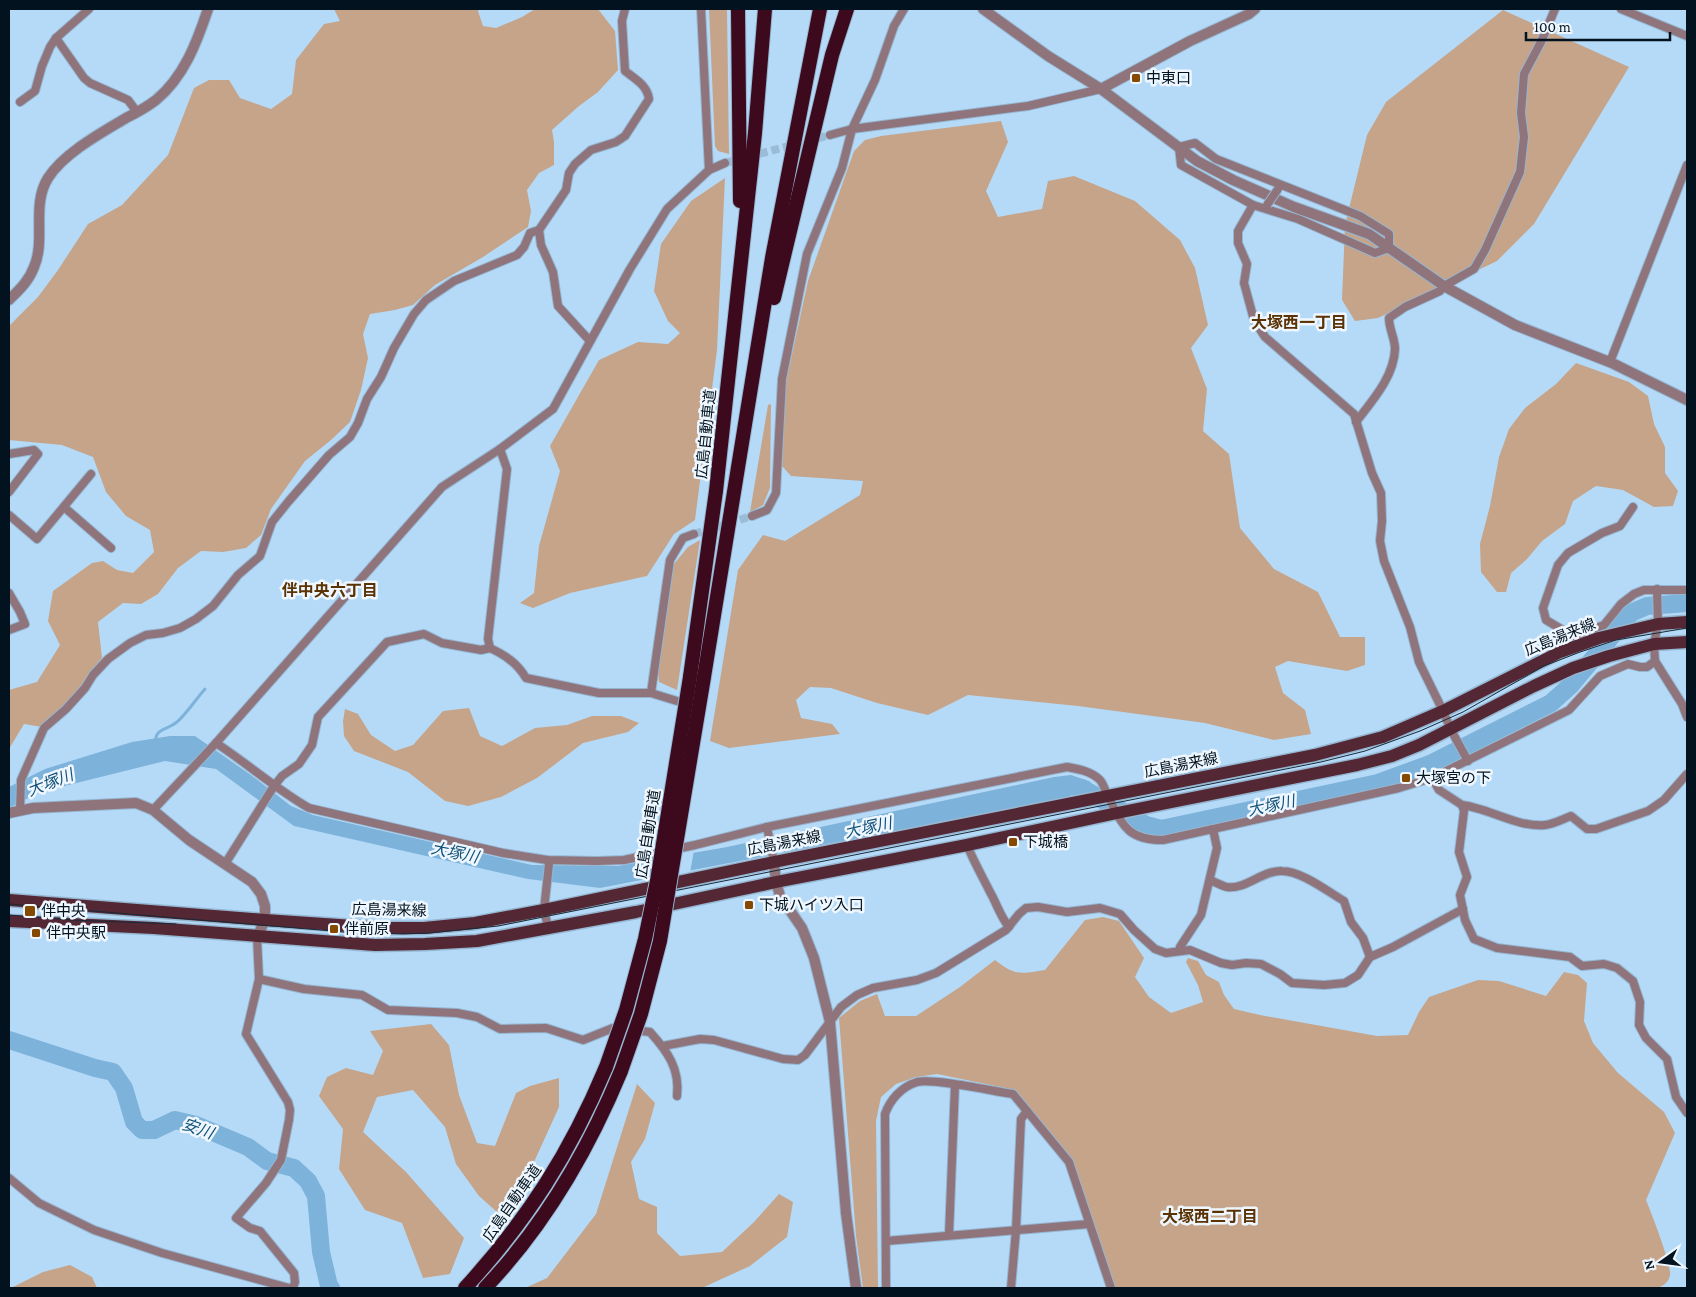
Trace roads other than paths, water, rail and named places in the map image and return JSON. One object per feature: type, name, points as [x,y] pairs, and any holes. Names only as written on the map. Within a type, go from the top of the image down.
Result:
[{"type":"highway","points":[[732,339],[740,206],[738,9]]},
{"type":"highway","points":[[732,339],[755,134],[765,9]]},
{"type":"highway","points":[[749,404],[772,258],[820,9]]},
{"type":"highway","points":[[749,404],[832,55],[847,9]]},
{"type":"highway","name":"広島自動車道","points":[[485,1288],[501,1272],[535,1229],[565,1185],[588,1144],[622,1071],[641,1014],[660,941],[697,677],[732,339]]},
{"type":"highway","name":"広島自動車道","points":[[465,1288],[523,1220],[551,1177],[574,1136],[606,1067],[626,1010],[645,938],[657,880],[749,404]]},
{"type":"main road","name":"広島湯来線","points":[[9,900],[383,928],[424,928],[475,923],[544,910],[773,860],[1080,802],[1110,793],[1323,752],[1383,737],[1443,711],[1560,652],[1599,638],[1628,631],[1658,619],[1687,622]]},
{"type":"main road","points":[[9,920],[154,928],[375,945],[477,940],[636,912],[1111,814],[1357,766],[1453,735],[1534,686],[1573,668],[1654,644],[1687,642]]},
{"type":"street","points":[[20,102],[35,91],[42,66],[56,38],[89,9]]},
{"type":"street","points":[[9,300],[26,284],[35,266],[38,244],[38,216],[41,197],[47,179],[59,164],[85,144],[156,100],[174,81],[190,56],[208,9]]},
{"type":"street","points":[[20,808],[20,780],[44,728],[66,709],[85,688],[92,675],[108,659],[130,643],[146,635],[180,628],[196,619],[213,606],[238,575],[260,556],[272,522],[330,455],[350,437],[358,423],[367,399],[382,377],[394,348],[414,314],[426,300],[454,281],[517,255],[524,247],[530,233],[539,230],[566,190],[569,173],[575,164],[591,150],[616,142],[625,136],[649,99],[648,91],[642,84],[625,71],[622,21],[625,9]]},
{"type":"street","points":[[701,9],[709,170]]},
{"type":"street","points":[[752,516],[767,510],[776,493],[782,379],[807,254],[842,168],[852,129],[875,80],[894,26],[904,9]]},
{"type":"street","points":[[983,9],[1048,56],[1101,90],[1197,161],[1233,180],[1294,207],[1369,234],[1444,286],[1515,325],[1610,362],[1687,400]]},
{"type":"street","points":[[830,135],[852,129],[1028,106],[1101,90],[1190,41],[1256,9]]},
{"type":"street","points":[[1356,422],[1383,386],[1392,365],[1395,348],[1389,327],[1389,318],[1404,307],[1440,292],[1444,286],[1474,269],[1486,250],[1520,172],[1524,137],[1521,114],[1524,74],[1541,42],[1555,9]]},
{"type":"street","points":[[1621,9],[1687,36]]},
{"type":"street","points":[[56,38],[84,78],[90,83],[128,100],[137,112]]},
{"type":"street","points":[[1179,147],[1195,143],[1216,158],[1279,187],[1360,216],[1389,234],[1389,248]]},
{"type":"street","points":[[1179,147],[1181,165],[1253,205],[1266,206],[1375,252],[1389,248]]},
{"type":"street","points":[[153,810],[214,746],[442,487],[500,450],[553,410],[630,269],[667,209],[709,170],[725,163]]},
{"type":"street","points":[[1610,362],[1687,165]]},
{"type":"street","points":[[1266,206],[1279,187]]},
{"type":"street","points":[[1253,205],[1238,231],[1238,243],[1247,264],[1244,282],[1254,320],[1266,337],[1354,414],[1372,473],[1381,494],[1382,521],[1380,541],[1384,561],[1410,627],[1419,662],[1453,735],[1467,760]]},
{"type":"street","points":[[539,230],[541,245],[553,272],[558,306],[590,341]]},
{"type":"street","points":[[9,454],[34,450],[38,454],[9,492]]},
{"type":"street","points":[[490,648],[488,639],[506,469],[500,450]]},
{"type":"street","points":[[9,515],[37,539],[92,474]]},
{"type":"street","points":[[1632,506],[1620,526],[1602,532],[1568,553],[1558,565],[1543,608],[1546,620],[1572,636],[1604,625],[1621,604],[1634,594],[1644,590],[1657,592],[1687,590]]},
{"type":"street","points":[[64,507],[111,548]]},
{"type":"street","points":[[651,693],[670,560],[683,538],[694,534]]},
{"type":"street","points":[[1657,592],[1658,619],[1654,644],[1655,661],[1682,704],[1687,718]]},
{"type":"street","points":[[9,593],[25,624],[9,630]]},
{"type":"street","points":[[224,864],[273,788],[282,776],[298,764],[312,744],[318,717],[387,642],[424,634],[442,643],[481,650],[490,648],[506,656],[521,669],[526,678],[599,693],[651,693],[677,702]]},
{"type":"street","points":[[214,746],[245,763],[273,788],[309,808],[548,862],[624,860],[1067,767],[1084,770],[1100,780],[1110,793],[1111,814],[1133,834],[1147,840],[1163,840],[1399,788],[1432,778],[1568,710],[1600,676],[1628,664],[1647,667],[1655,661]]},
{"type":"street","points":[[1432,778],[1439,790],[1462,805],[1477,806],[1492,814],[1532,825],[1546,825],[1571,816],[1587,829],[1596,829],[1648,811],[1664,800],[1687,774]]},
{"type":"street","points":[[9,814],[20,808],[136,803],[153,810],[189,840],[252,882],[261,894],[265,906],[265,920],[257,937],[259,979],[246,1034],[288,1102],[290,1110],[279,1164],[266,1183],[236,1218],[250,1228],[260,1231],[294,1272],[295,1282],[291,1288],[162,1253],[94,1230],[39,1203],[9,1178]]},
{"type":"street","points":[[1462,805],[1464,811],[1460,852],[1467,877],[1460,895],[1465,920],[1474,939],[1497,948],[1570,957],[1582,966],[1604,964],[1617,968],[1633,981],[1640,1002],[1639,1025],[1646,1038],[1667,1059],[1676,1097],[1687,1113]]},
{"type":"street","points":[[1180,952],[1180,947],[1201,915],[1217,848],[1213,829]]},
{"type":"street","points":[[768,830],[780,896],[802,928],[814,958],[830,1022],[846,1213],[856,1288]]},
{"type":"street","points":[[967,845],[1001,917],[1008,927]]},
{"type":"street","points":[[548,862],[544,910],[548,927]]},
{"type":"street","points":[[1210,880],[1228,887],[1240,886],[1272,871],[1284,871],[1298,875],[1344,901],[1351,922],[1363,938],[1370,957]]},
{"type":"street","points":[[664,1046],[700,1039],[714,1040],[783,1059],[798,1060],[805,1054],[840,1007],[857,995],[873,988],[917,980],[936,973],[1006,930],[1018,914],[1026,908],[1038,907],[1067,912],[1100,908],[1120,914],[1154,949],[1166,953],[1190,950],[1220,963],[1232,965],[1246,963],[1261,964],[1292,982],[1324,985],[1346,984],[1358,976],[1370,957],[1393,948],[1463,909]]},
{"type":"street","points":[[259,979],[304,989],[362,994],[388,1010],[457,1013],[477,1017],[500,1029],[546,1028],[583,1040],[613,1028],[650,1032],[664,1046],[673,1062],[678,1083],[677,1096]]},
{"type":"street","points":[[886,1288],[884,1114],[890,1102],[904,1089],[917,1082],[935,1082],[1013,1094],[1068,1162],[1110,1288],[1104,1288]]},
{"type":"street","points":[[950,1235],[955,1085]]},
{"type":"street","points":[[1011,1288],[1016,1230],[1020,1118],[1027,1111]]},
{"type":"street","points":[[886,1241],[1089,1224]]},
{"type":"water","points":[[170,736],[195,736],[291,806],[313,815],[532,865],[618,866],[727,847],[1054,777],[1071,775],[1091,782],[1069,797],[600,888],[528,879],[294,826],[216,769],[165,761],[40,792],[9,808],[9,787],[45,769],[132,742]]},
{"type":"waterway","name":"大塚川","points":[[1058,787],[1069,785],[1082,788],[1146,825],[1161,829],[1378,783],[1430,764],[1551,703],[1571,685],[1631,613],[1647,606],[1687,603]]},
{"type":"waterway","points":[[155,743],[157,734],[177,722],[205,689]]},
{"type":"waterway","name":"安川","points":[[9,1040],[113,1072],[124,1088],[134,1122],[142,1130],[154,1130],[175,1120],[196,1125],[248,1147],[267,1161],[294,1168],[308,1181],[316,1196],[321,1252],[331,1288]]},
{"type":"tunnel","points":[[725,163],[830,135]]},
{"type":"tunnel","points":[[694,534],[752,516]]},
{"type":"tram line","points":[[9,904],[344,932],[429,933],[498,926],[1321,762],[1365,751],[1420,731],[1463,712],[1544,666],[1580,652],[1616,640],[1687,628]]},
{"type":"tram line","points":[[9,915],[71,920],[176,924]]},
{"type":"place","name":"中東口","points":[[1136,78]]},
{"type":"place","name":"大塚宮の下","points":[[1406,778]]},
{"type":"place","name":"下城橋","points":[[1013,842]]},
{"type":"place","name":"下城ハイツ入口","points":[[749,905]]},
{"type":"place","name":"伴中央","points":[[30,911]]},
{"type":"place","name":"伴前原","points":[[334,929]]},
{"type":"place","name":"伴中央駅","points":[[36,933]]},
{"type":"district","name":"大塚西一丁目","points":[[1299,322]]},
{"type":"district","name":"伴中央六丁目","points":[[330,590]]},
{"type":"district","name":"大塚西二丁目","points":[[1210,1216]]}]
